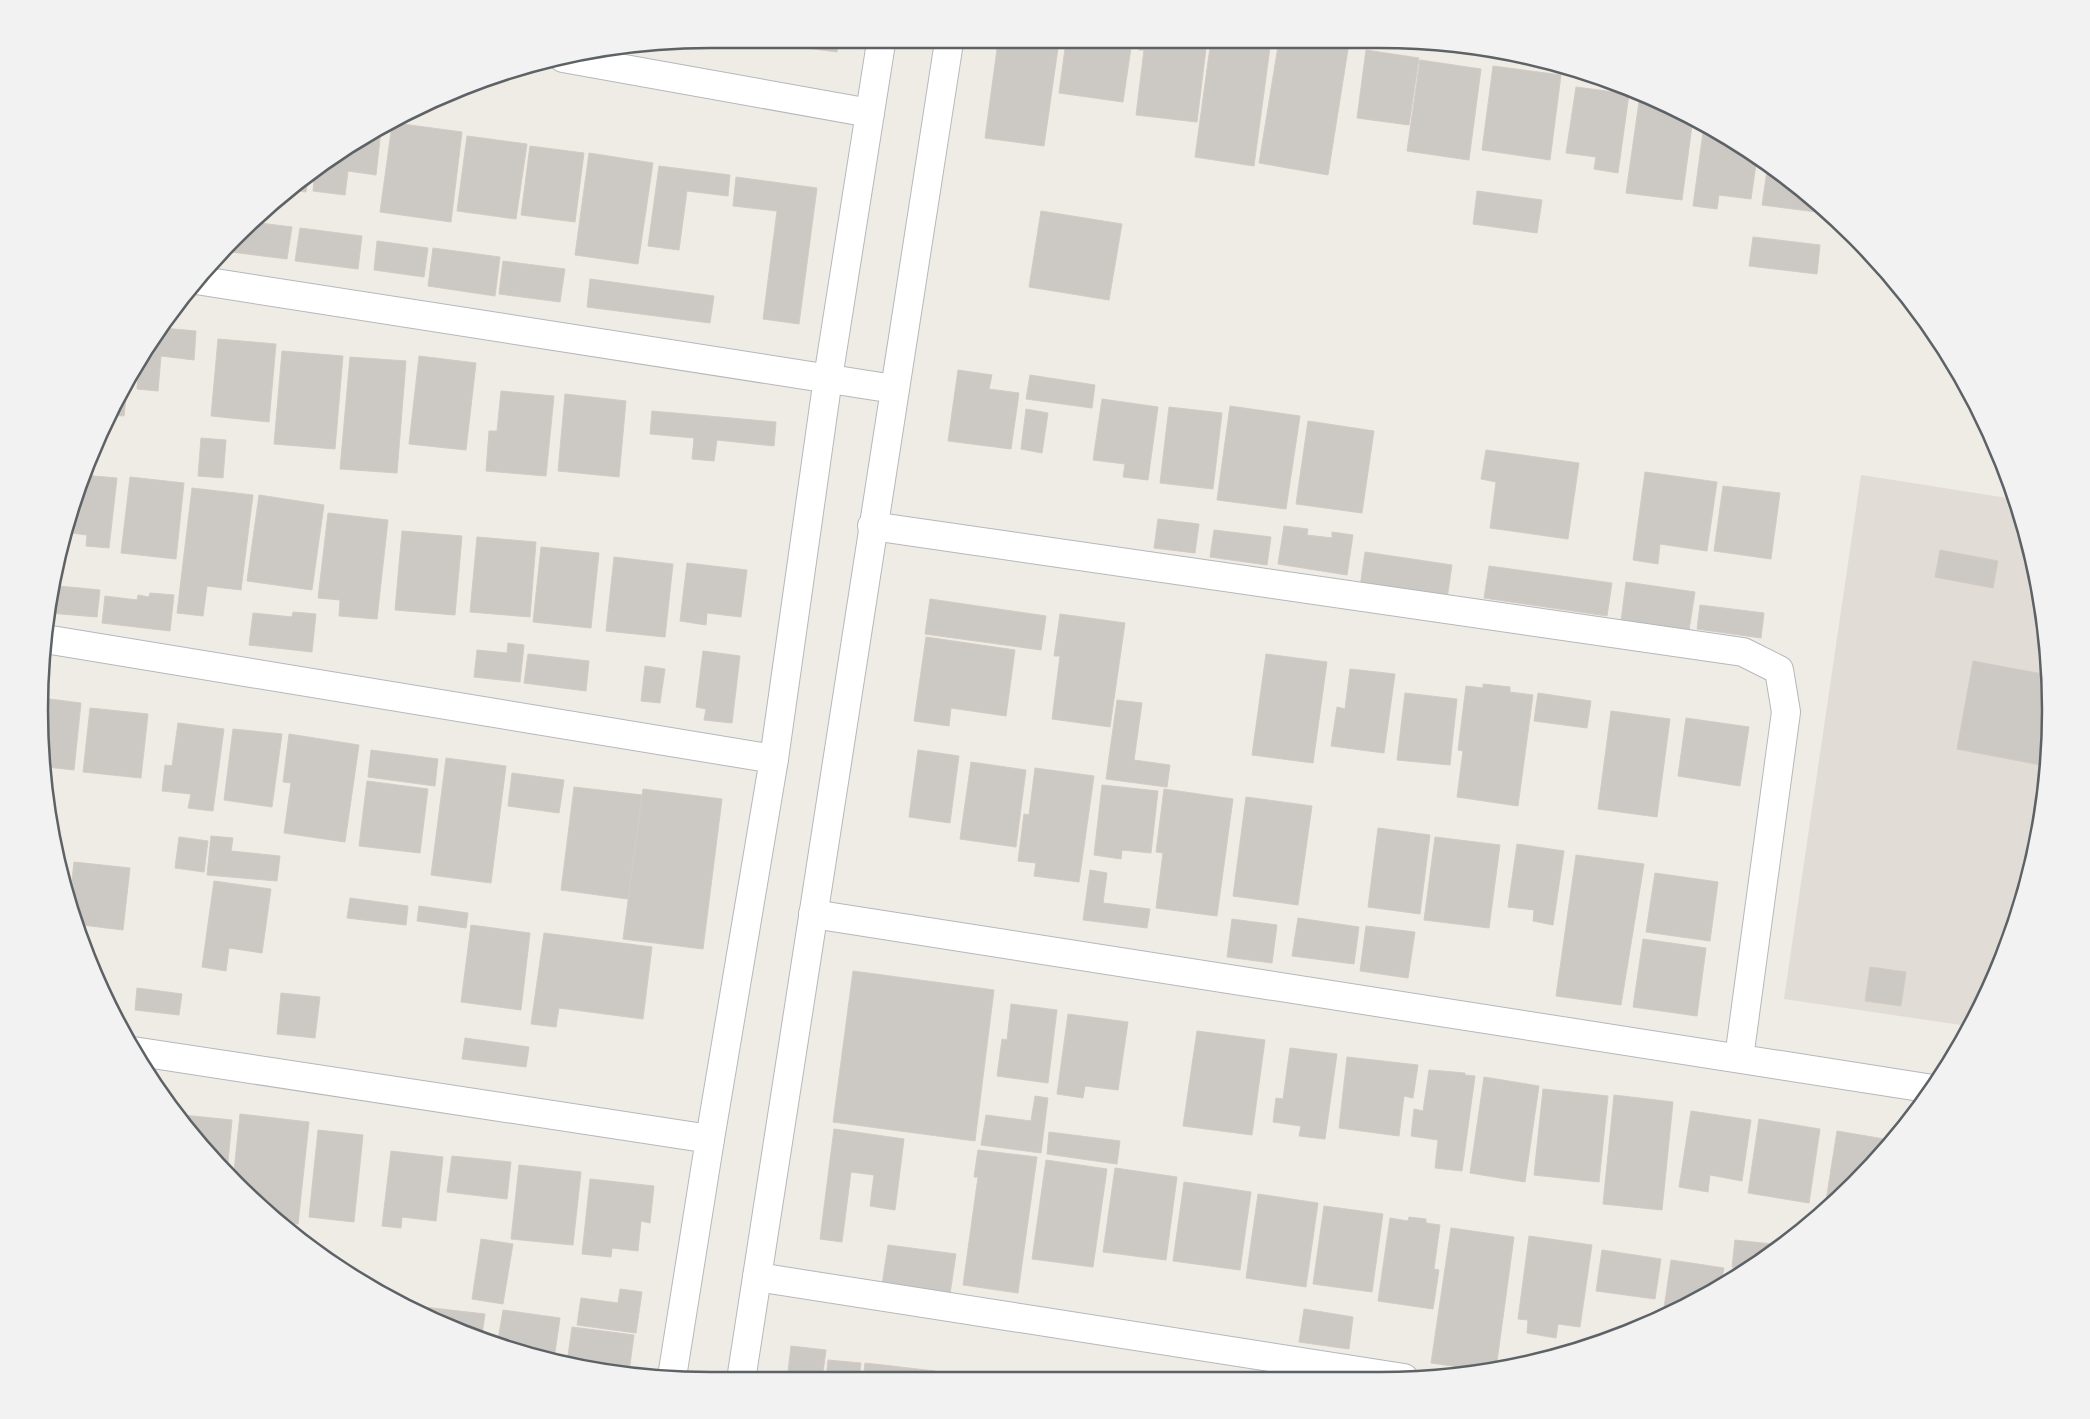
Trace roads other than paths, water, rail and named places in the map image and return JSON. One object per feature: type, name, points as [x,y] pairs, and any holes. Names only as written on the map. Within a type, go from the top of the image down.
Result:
[{"type":"street","points":[[673,1370],[774,759],[828,378],[880,48]]},
{"type":"street","points":[[742,1372],[872,526],[948,48]]},
{"type":"street","points":[[578,61],[870,112]]},
{"type":"street","points":[[205,281],[894,389]]},
{"type":"street","points":[[872,526],[1743,652],[1779,670],[1786,712],[1739,1058]]},
{"type":"street","points":[[52,639],[774,759]]},
{"type":"street","points":[[813,914],[1924,1088]]},
{"type":"street","points":[[144,1053],[710,1139]]},
{"type":"street","points":[[757,1277],[1366,1372]]}]
